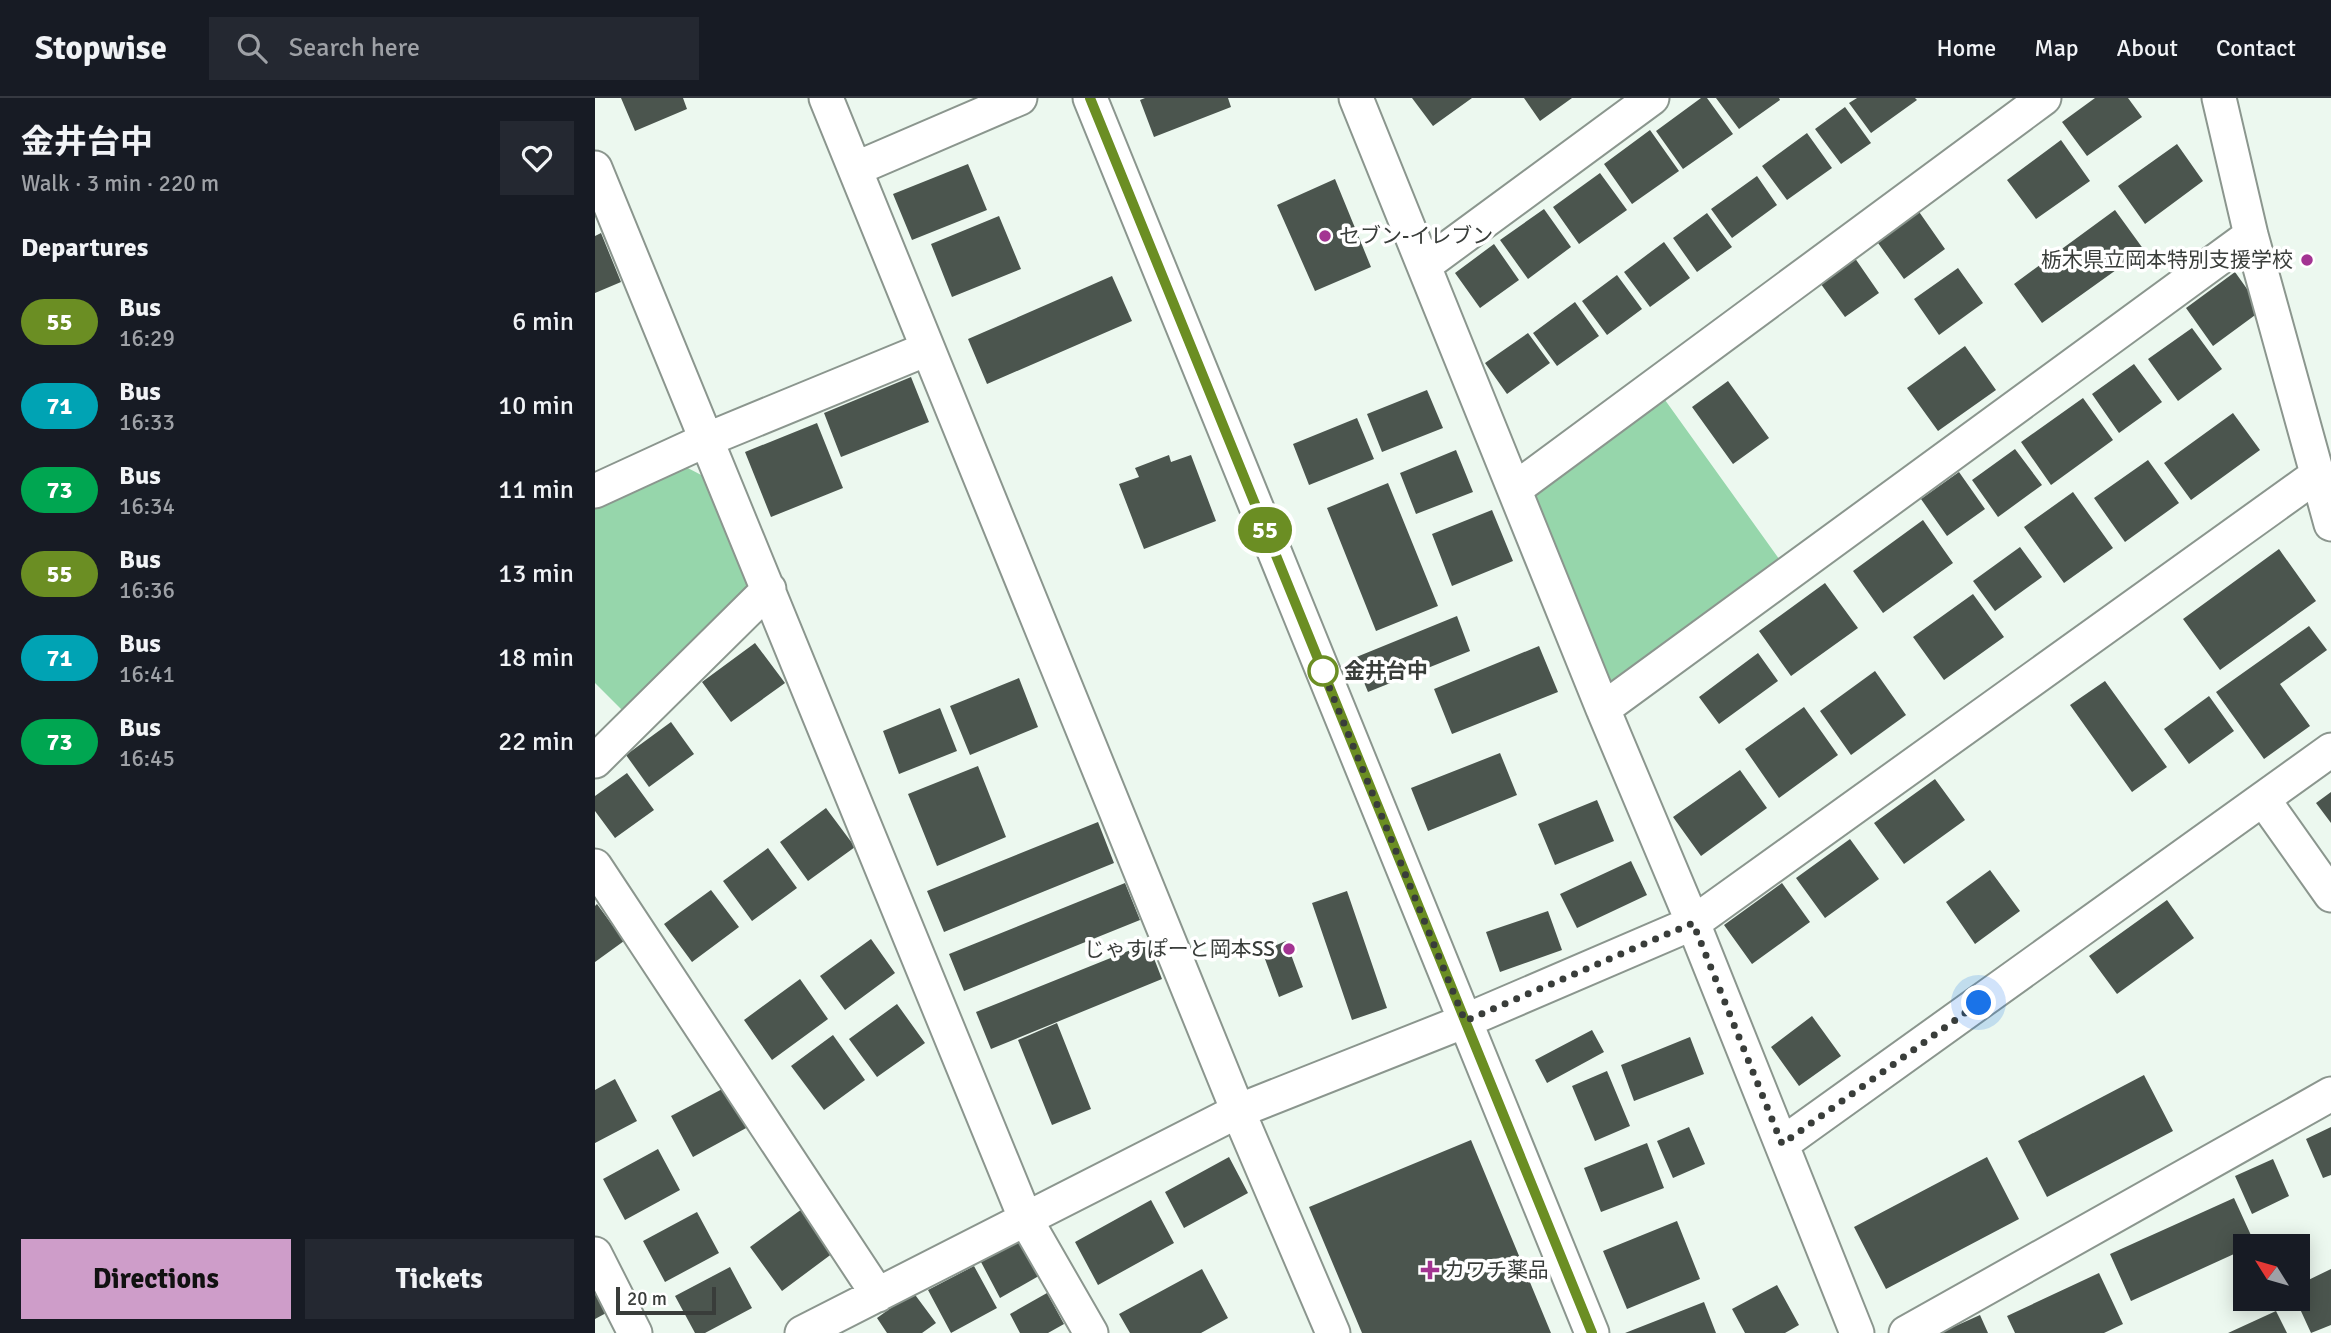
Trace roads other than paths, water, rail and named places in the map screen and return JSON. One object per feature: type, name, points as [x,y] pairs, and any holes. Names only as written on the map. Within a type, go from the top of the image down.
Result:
[{"type":"street","points":[[826,98],[1238,1111],[1333,1333]]},
{"type":"street","points":[[855,169],[1020,98]]},
{"type":"street","points":[[1090,98],[1592,1333]]},
{"type":"street","points":[[1356,98],[1603,709],[1693,923],[1857,1333]]},
{"type":"street","points":[[1425,265],[1652,98]]},
{"type":"street","points":[[1515,489],[2044,98]]},
{"type":"street","points":[[2219,98],[2251,234],[2331,524]]},
{"type":"street","points":[[595,168],[1026,1220],[1091,1333]]},
{"type":"street","points":[[1603,709],[2251,234]]},
{"type":"street","points":[[595,491],[706,440],[927,349]]},
{"type":"street","points":[[802,1333],[845,1323],[878,1295],[1238,1111],[1465,1021],[1693,923],[2317,475]]},
{"type":"street","points":[[595,761],[769,589]]},
{"type":"street","points":[[1782,1144],[2331,750]]},
{"type":"street","points":[[2263,799],[2331,895]]},
{"type":"street","points":[[595,866],[878,1295]]},
{"type":"street","points":[[1906,1333],[2331,1094]]},
{"type":"street","points":[[595,1254],[635,1333]]},
{"type":"place","name":"セブン-イレブン","points":[[1325,236]]},
{"type":"place","name":"栃木県立岡本特別支援学校","points":[[2307,260]]},
{"type":"place","name":"金井台中","points":[[1323,671]]},
{"type":"place","name":"じゃすぽーと岡本SS","points":[[1289,949]]},
{"type":"place","name":"カワチ薬品","points":[[1430,1270]]}]
